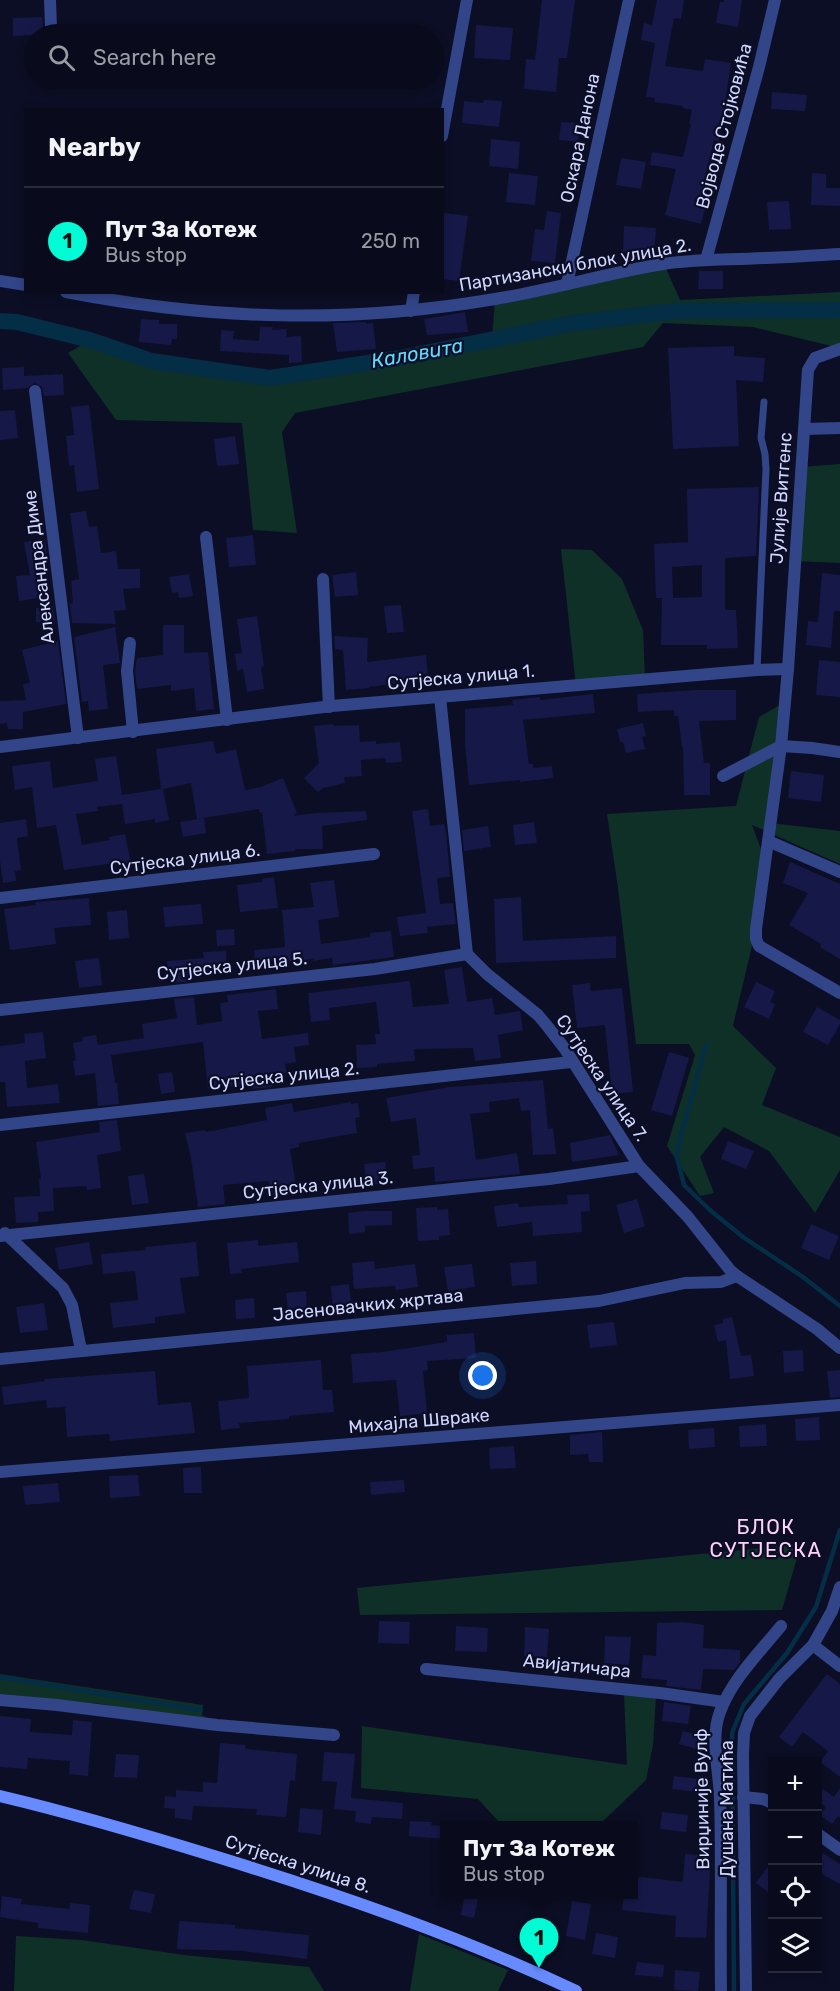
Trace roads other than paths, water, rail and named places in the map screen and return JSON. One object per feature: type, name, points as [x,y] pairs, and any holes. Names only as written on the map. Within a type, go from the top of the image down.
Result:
[{"type":"street","points":[[50,0],[51,24]]},
{"type":"street","points":[[444,125],[467,0]]},
{"type":"street","name":"Оскара Данона","points":[[567,284],[629,0]]},
{"type":"street","name":"Војводе Стојковића","points":[[706,260],[775,0]]},
{"type":"street","name":"Партизански блок улица 2.","points":[[79,294],[180,310],[249,316],[316,317],[411,311],[495,299],[664,264],[840,254]]},
{"type":"street","points":[[0,281],[24,285]]},
{"type":"street","points":[[411,311],[414,294]]},
{"type":"street","name":"Јулије Витгенс","points":[[788,669],[808,370],[815,358],[840,349]]},
{"type":"street","name":"Александра Диме","points":[[35,391],[78,738]]},
{"type":"street","points":[[804,429],[840,428]]},
{"type":"street","points":[[206,537],[226,720]]},
{"type":"street","points":[[323,579],[329,707]]},
{"type":"street","points":[[130,643],[127,671],[133,732]]},
{"type":"street","points":[[788,669],[781,746],[756,939],[759,946],[840,993]]},
{"type":"street","name":"Сутјеска улица 1.","points":[[0,747],[329,707],[788,669]]},
{"type":"street","points":[[440,697],[466,954]]},
{"type":"street","points":[[723,776],[781,746],[840,753]]},
{"type":"street","points":[[768,841],[840,872]]},
{"type":"street","name":"Сутјеска улица 6.","points":[[0,898],[374,854]]},
{"type":"street","name":"Сутјеска улица 5.","points":[[0,1010],[375,969],[466,954]]},
{"type":"street","name":"Сутјеска улица 7.","points":[[466,954],[538,1016],[565,1049],[571,1062],[639,1166],[688,1217],[737,1276],[817,1329],[840,1348]]},
{"type":"street","name":"Сутјеска улица 2.","points":[[0,1125],[571,1062]]},
{"type":"street","name":"Сутјеска улица 3.","points":[[2,1234],[549,1179],[639,1166]]},
{"type":"street","points":[[2,1234],[69,1296],[81,1350]]},
{"type":"street","name":"Јасеновачких жртава","points":[[0,1359],[599,1301],[686,1283],[721,1282],[737,1276]]},
{"type":"street","name":"Михајла Швраке","points":[[0,1472],[840,1405]]},
{"type":"street","name":"Душана Матића","points":[[746,1991],[743,1748],[748,1720],[779,1679],[813,1645],[832,1611],[840,1587]]},
{"type":"street","name":"Вирџиније Вулф","points":[[721,1991],[720,1795],[716,1747],[719,1714],[738,1680],[781,1626]]},
{"type":"street","points":[[813,1645],[840,1666]]},
{"type":"street","name":"Авијатичара","points":[[426,1669],[660,1693],[724,1702]]},
{"type":"street","points":[[0,1700],[217,1725],[334,1735]]},
{"type":"street","name":"Сутјеска улица 8.","points":[[0,1796],[132,1831],[334,1894],[448,1935],[515,1962],[576,1991]]},
{"type":"street","points":[[743,1797],[768,1801]]},
{"type":"street","points":[[822,1837],[840,1850]]},
{"type":"lane","points":[[757,670],[766,469],[761,438],[764,402]]},
{"type":"waterway","name":"Каловита","points":[[0,321],[17,322],[90,340],[152,361],[270,378],[400,358],[574,323],[675,311],[840,310]]},
{"type":"waterway","points":[[706,1045],[676,1154],[684,1185],[743,1237],[803,1277],[840,1306]]},
{"type":"waterway","points":[[734,1991],[732,1733],[744,1704],[787,1653],[816,1607],[840,1530]]},
{"type":"waterway","points":[[0,1677],[201,1710]]},
{"type":"place","name":"Пут За Котеж","points":[[539,1968]]},
{"type":"district","name":"БЛОК СУТЈЕСКА","points":[[766,1538]]}]
